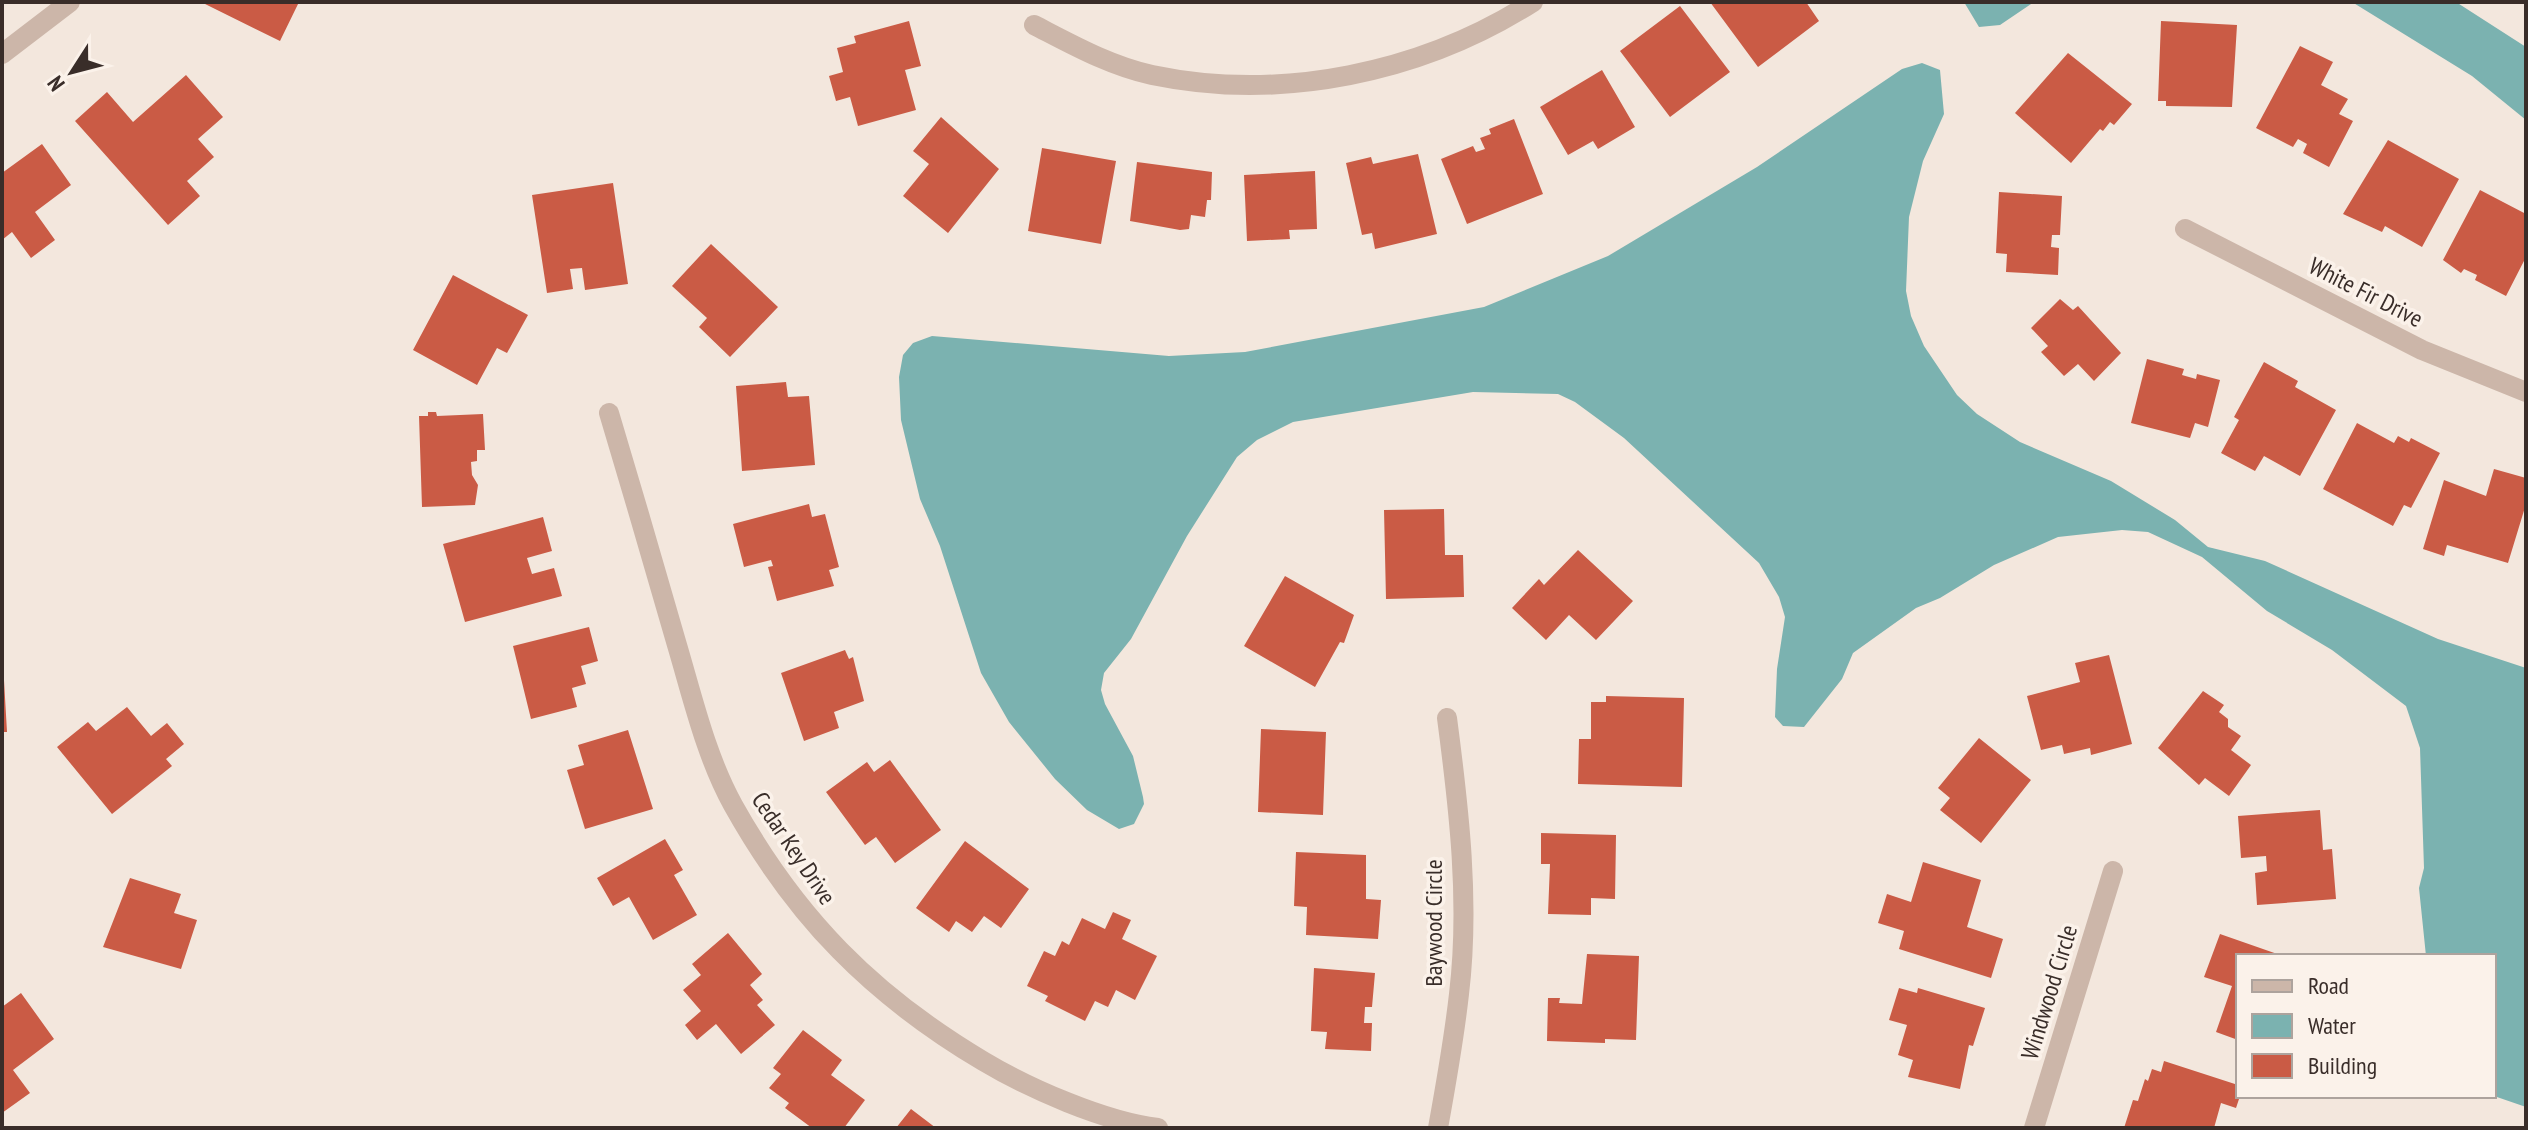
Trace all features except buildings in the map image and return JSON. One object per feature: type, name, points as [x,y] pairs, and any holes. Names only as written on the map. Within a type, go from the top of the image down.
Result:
[{"type":"street","points":[[2,54],[70,2]]},
{"type":"street","points":[[1034,25],[1065,43],[1153,75],[1190,82],[1264,85],[1334,78],[1423,56],[1489,27],[1533,2]]},
{"type":"street","name":"White Fir Drive","points":[[2185,229],[2422,350],[2526,392]]},
{"type":"street","name":"Cedar Key Drive","points":[[609,413],[705,741],[734,807],[782,884],[815,926],[878,990],[966,1052],[1045,1094],[1158,1128]]},
{"type":"street","name":"Baywood Circle","points":[[1438,1128],[1459,993],[1463,901],[1459,810],[1447,718]]},
{"type":"street","name":"Windwood Circle","points":[[2034,1128],[2113,871]]},
{"type":"water","points":[[1964,2],[2034,2],[2000,25],[1979,27]]},
{"type":"water","points":[[2352,2],[2456,2],[2526,47],[2526,120],[2472,76]]},
{"type":"water","points":[[1922,63],[1940,70],[1944,114],[1923,161],[1909,217],[1906,291],[1911,316],[1924,346],[1957,395],[1977,414],[2020,442],[2111,481],[2175,520],[2208,547],[2265,561],[2438,639],[2526,668],[2526,1107],[2496,1097],[2496,954],[2426,954],[2419,888],[2424,868],[2420,748],[2406,706],[2332,650],[2267,611],[2202,557],[2148,532],[2122,530],[2058,537],[1994,565],[1940,598],[1916,608],[1853,653],[1842,679],[1804,727],[1783,726],[1775,717],[1777,669],[1785,617],[1779,597],[1759,563],[1624,438],[1575,402],[1558,394],[1473,392],[1293,422],[1257,440],[1237,457],[1187,536],[1131,639],[1104,673],[1101,690],[1105,704],[1133,756],[1143,797],[1144,804],[1134,824],[1119,829],[1087,810],[1055,779],[1009,722],[981,673],[940,546],[920,499],[901,420],[899,377],[903,355],[913,343],[932,336],[1169,356],[1245,352],[1484,307],[1608,256],[1757,167],[1902,69]]}]
